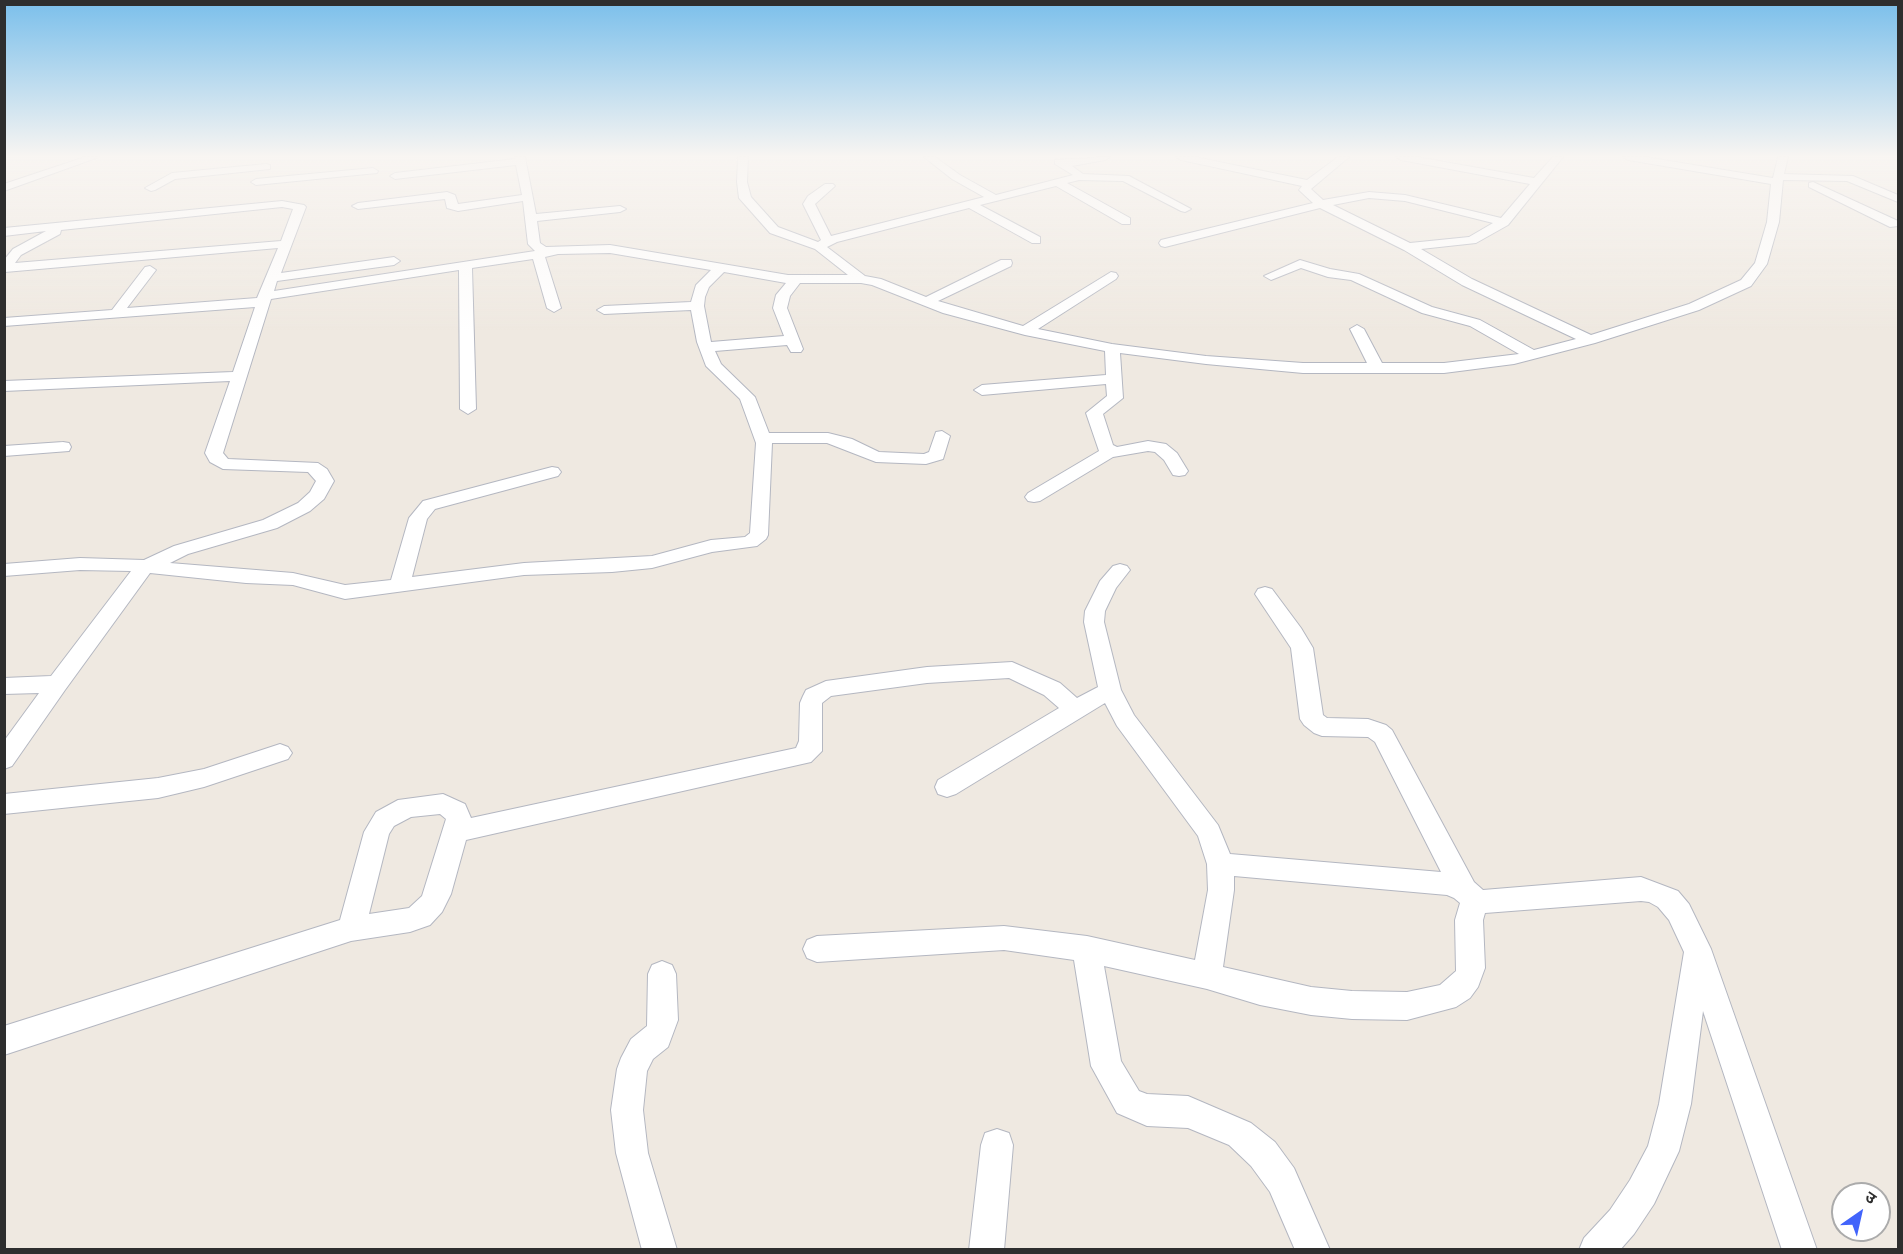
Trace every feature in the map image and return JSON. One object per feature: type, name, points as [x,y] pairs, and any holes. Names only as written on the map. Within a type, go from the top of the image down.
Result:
[{"type":"street","points":[[4,232],[124,216]]},
{"type":"street","points":[[4,760],[57,684],[144,568],[182,550],[270,524],[304,507],[318,495],[325,481],[321,473],[312,468],[291,465],[223,464],[214,453],[264,299],[296,216]]},
{"type":"street","points":[[553,252],[538,248],[534,244],[531,218],[556,216]]},
{"type":"street","points":[[762,216],[778,232],[823,243],[930,216]]},
{"type":"street","points":[[813,216],[823,243],[861,279]]},
{"type":"street","points":[[991,216],[1036,240]]},
{"type":"street","points":[[1116,216],[1126,221]]},
{"type":"street","points":[[1166,243],[1275,216]]},
{"type":"street","points":[[1344,216],[1408,247],[1467,282],[1590,340]]},
{"type":"street","points":[[1477,216],[1504,222]]},
{"type":"street","points":[[1408,247],[1472,240],[1504,222],[1509,216]]},
{"type":"street","points":[[4,322],[264,299],[538,254],[610,249],[720,269],[796,279],[861,279],[925,302],[1025,331],[1112,348],[1206,360],[1303,368],[1444,368],[1514,360],[1590,340],[1694,308],[1726,295],[1746,283],[1761,264],[1774,216]]},
{"type":"street","points":[[1877,216],[1897,225]]},
{"type":"street","points":[[68,225],[17,252],[5,268],[17,269],[284,244]]},
{"type":"street","points":[[538,254],[554,308]]},
{"type":"street","points":[[272,278],[394,261]]},
{"type":"street","points":[[925,302],[1006,262]]},
{"type":"street","points":[[1271,276],[1300,264],[1328,273],[1354,277],[1427,310],[1475,323],[1532,355]]},
{"type":"street","points":[[465,266],[468,409]]},
{"type":"street","points":[[4,279],[17,269]]},
{"type":"street","points":[[4,570],[80,564],[122,564],[246,577],[293,579],[345,592],[524,569],[652,562],[711,546],[750,542],[759,535],[765,449],[763,438],[747,397],[714,366],[697,306],[703,285],[720,269]]},
{"type":"street","points":[[116,313],[150,270]]},
{"type":"street","points":[[1025,331],[1111,276]]},
{"type":"street","points":[[707,347],[794,344],[780,308],[783,295],[796,279]]},
{"type":"street","points":[[604,310],[697,306]]},
{"type":"street","points":[[1358,329],[1377,368]]},
{"type":"street","points":[[1109,452],[1105,448],[1094,413],[1115,398],[1112,348]]},
{"type":"street","points":[[4,386],[239,376]]},
{"type":"street","points":[[982,390],[1114,379]]},
{"type":"street","points":[[763,438],[828,438],[846,443],[876,457],[926,459],[937,455],[942,436]]},
{"type":"street","points":[[1034,497],[1109,452],[1154,446],[1167,452],[1179,471]]},
{"type":"street","points":[[4,451],[63,447]]},
{"type":"street","points":[[400,585],[417,518],[429,505],[552,472]]},
{"type":"street","points":[[1120,570],[1107,586],[1095,611],[1094,622],[1110,690],[1125,720],[1209,832],[1220,864],[1221,890],[1207,976]]},
{"type":"street","points":[[817,949],[1005,938],[1046,942],[1207,976],[1260,991],[1352,1005],[1407,1006],[1446,997],[1460,988],[1468,978],[1471,968],[1469,920],[1471,896],[1384,736],[1368,728],[1322,727],[1312,718],[1302,648],[1294,633],[1265,594]]},
{"type":"street","points":[[456,832],[803,756],[810,751],[812,741],[811,703],[814,696],[826,689],[927,675],[1012,670],[1052,689],[1075,709]]},
{"type":"street","points":[[4,686],[57,684]]},
{"type":"street","points":[[947,787],[1110,690]]},
{"type":"street","points":[[4,804],[158,788],[204,778],[280,753]]},
{"type":"street","points":[[4,1041],[351,929],[410,920],[427,910],[438,894],[459,819],[456,811],[443,804],[407,807],[385,819],[377,832],[351,929]]},
{"type":"street","points":[[1220,864],[1435,882],[1471,896],[1641,890],[1668,898],[1679,912],[1697,949],[1800,1250]]},
{"type":"street","points":[[1087,949],[1106,1066],[1128,1102],[1147,1110],[1188,1112],[1240,1134],[1263,1154],[1282,1180],[1313,1250]]},
{"type":"street","points":[[1596,1250],[1622,1222],[1642,1192],[1663,1151],[1675,1104],[1697,949]]},
{"type":"street","points":[[660,1250],[632,1153],[627,1110],[632,1069],[642,1049],[657,1037],[661,1030],[663,1020],[662,974]]},
{"type":"street","points":[[986,1250],[997,1145]]}]
